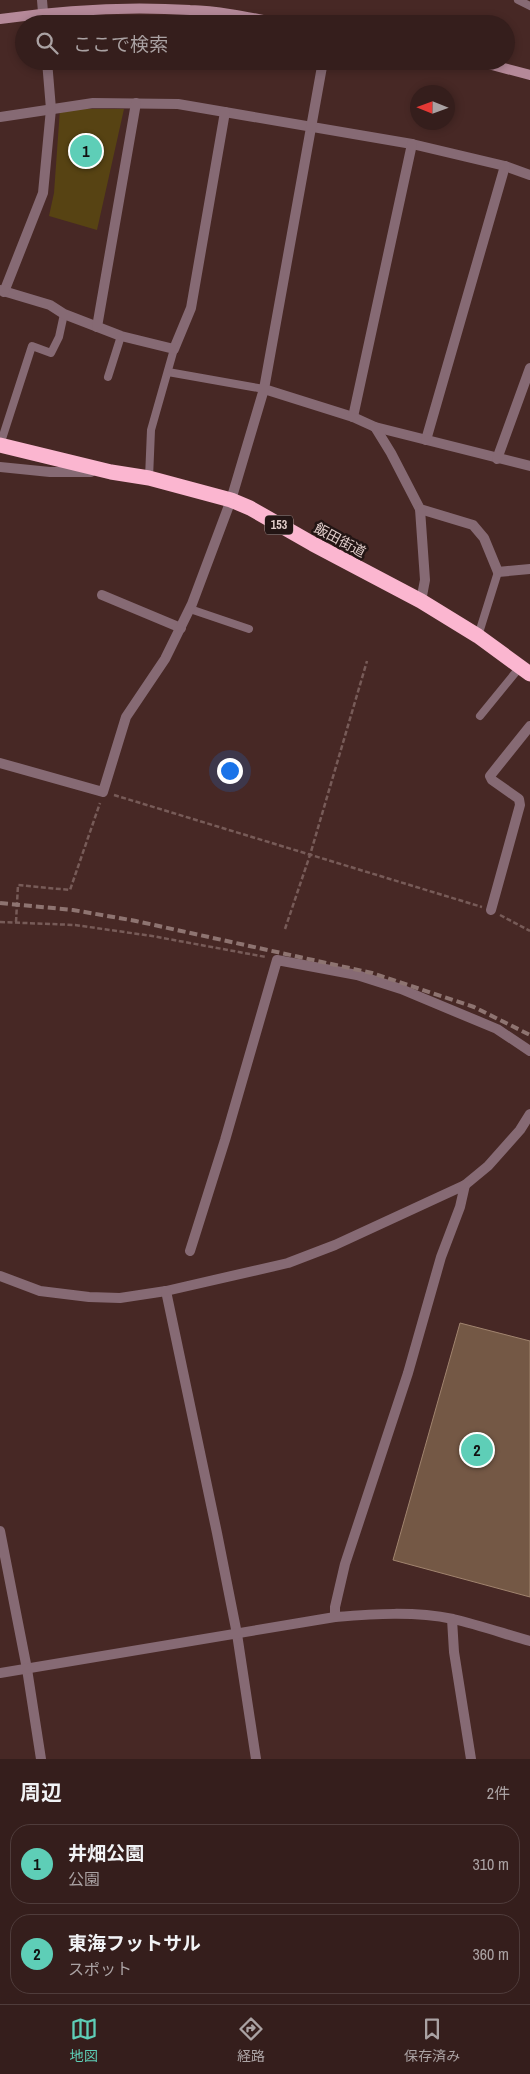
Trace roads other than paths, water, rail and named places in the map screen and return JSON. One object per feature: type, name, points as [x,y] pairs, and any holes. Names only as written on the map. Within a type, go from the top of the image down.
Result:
[{"type":"highway","name":"飯田街道","points":[[0,445],[111,472],[149,478],[231,500],[250,508],[313,544],[421,601],[478,636],[525,670]]},
{"type":"street","points":[[42,0],[44,15]]},
{"type":"street","points":[[83,15],[152,8],[191,10],[224,15]]},
{"type":"street","points":[[0,18],[15,18]]},
{"type":"street","points":[[48,70],[51,109],[43,193],[2,291],[50,305],[64,314],[121,336],[174,349],[191,308],[225,112]]},
{"type":"street","points":[[0,762],[104,792],[126,717],[165,659],[190,609],[231,500],[264,389],[321,70]]},
{"type":"street","points":[[511,70],[530,75]]},
{"type":"street","points":[[0,117],[93,103],[178,104],[412,144],[505,166],[530,175]]},
{"type":"street","points":[[97,327],[136,103]]},
{"type":"street","points":[[353,417],[412,144]]},
{"type":"street","points":[[426,440],[505,166]]},
{"type":"street","points":[[497,459],[530,368]]},
{"type":"street","points":[[264,389],[353,417],[375,427],[530,466]]},
{"type":"street","points":[[375,427],[391,453],[420,509],[425,580],[421,601]]},
{"type":"street","points":[[0,467],[50,472],[111,472]]},
{"type":"street","points":[[420,509],[473,525],[484,538],[498,572],[530,569]]},
{"type":"street","points":[[102,595],[181,628]]},
{"type":"street","points":[[491,910],[520,806],[519,799],[492,780],[490,776],[530,726]]},
{"type":"street","points":[[190,1251],[225,1140],[277,960],[357,975],[401,990],[497,1029],[530,1051]]},
{"type":"street","points":[[0,1276],[40,1291],[89,1297],[120,1298],[166,1290],[288,1263],[336,1245],[465,1185],[488,1166],[520,1130],[530,1114]]},
{"type":"street","points":[[335,1617],[335,1607],[345,1564],[408,1373],[441,1257],[460,1207],[465,1185]]},
{"type":"street","points":[[166,1290],[237,1634],[256,1759]]},
{"type":"street","points":[[0,1531],[27,1669],[41,1759]]},
{"type":"street","points":[[0,1673],[335,1617],[372,1614],[410,1614],[452,1619],[530,1642]]},
{"type":"street","points":[[452,1619],[454,1652],[471,1759]]},
{"type":"lane","points":[[518,0],[530,6]]},
{"type":"lane","points":[[0,445],[32,346],[52,353],[59,336],[64,314]]},
{"type":"lane","points":[[108,377],[121,336]]},
{"type":"lane","points":[[149,478],[151,430],[174,349]]},
{"type":"lane","points":[[168,372],[264,389]]},
{"type":"lane","points":[[478,636],[498,572]]},
{"type":"lane","points":[[190,609],[250,629]]},
{"type":"lane","points":[[480,716],[525,670]]},
{"type":"railway","points":[[0,903],[73,910],[136,921],[372,973],[474,1007],[530,1035]]},
{"type":"place","name":"井畑公園","points":[[86,151]]},
{"type":"place","name":"東海フットサル","points":[[477,1450]]}]
